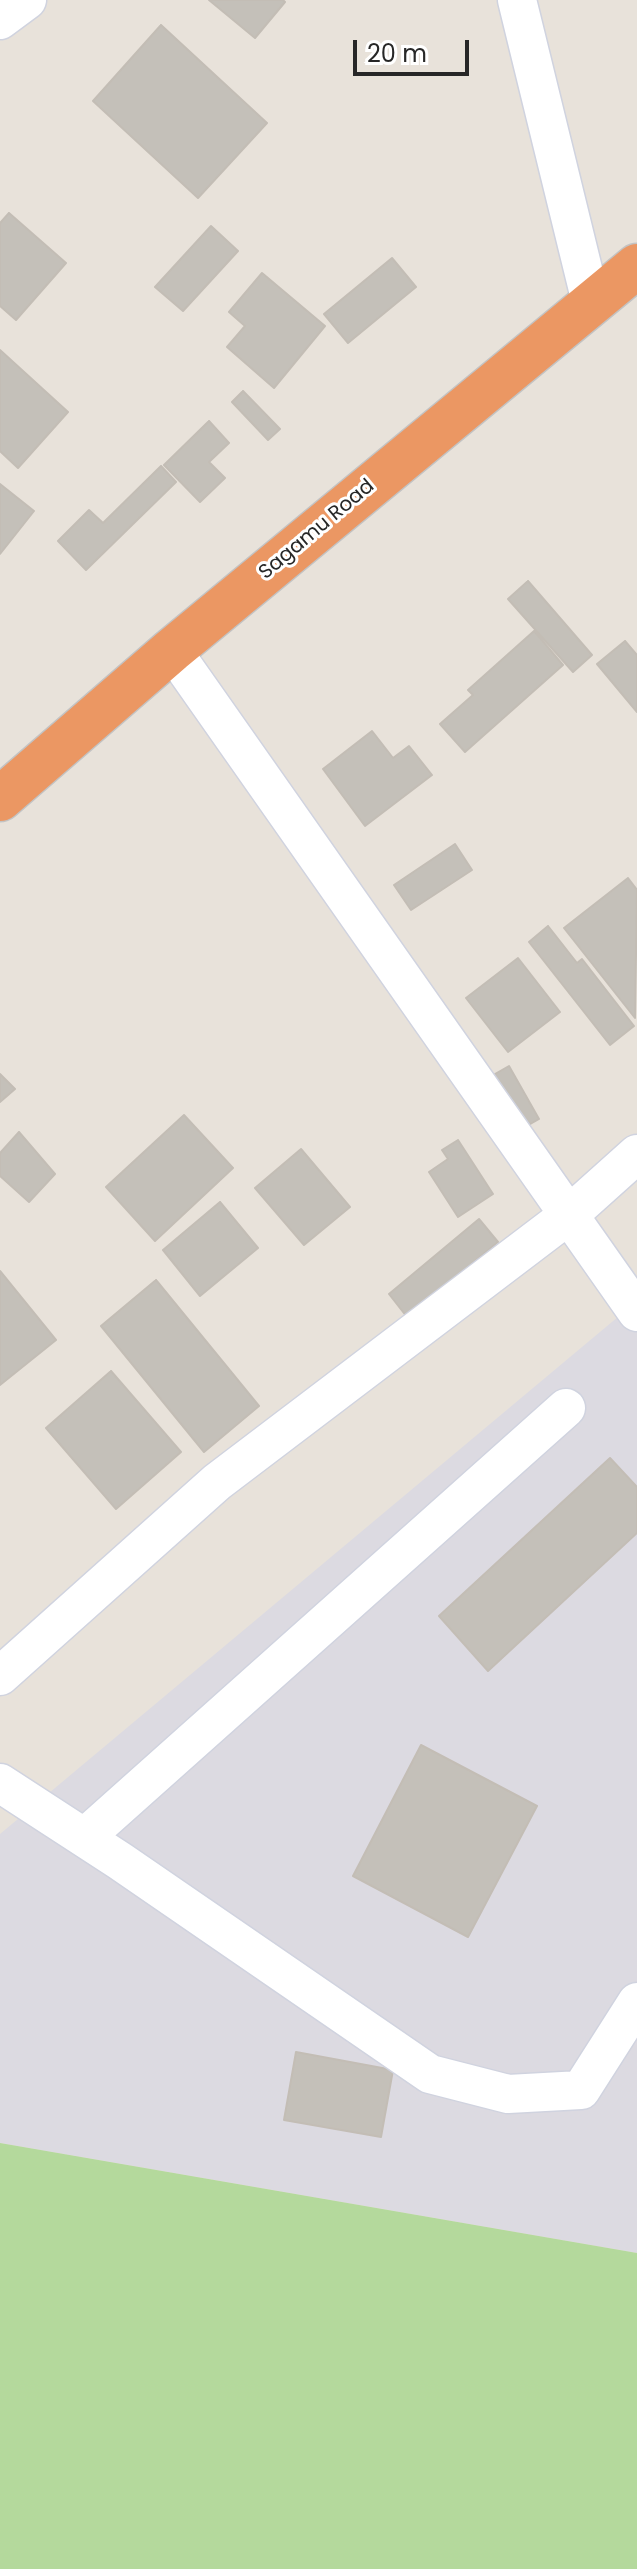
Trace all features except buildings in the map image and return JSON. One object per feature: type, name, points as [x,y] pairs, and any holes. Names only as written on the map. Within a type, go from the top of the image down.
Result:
[{"type":"highway","name":"Sagamu Road","points":[[0,799],[172,650],[637,266]]},
{"type":"street","points":[[0,20],[27,0]]},
{"type":"street","points":[[517,0],[591,302]]},
{"type":"street","points":[[172,650],[637,1312]]},
{"type":"street","points":[[0,1676],[217,1482],[570,1214],[637,1154]]},
{"type":"street","points":[[85,1837],[566,1408]]},
{"type":"street","points":[[0,1783],[85,1837],[430,2074],[508,2094],[581,2090],[637,2002]]},
{"type":"shaded area","points":[[637,1301],[637,2253],[0,2143],[0,1834]]},
{"type":"green space","points":[[0,2143],[637,2253],[637,2569],[0,2569]]}]
